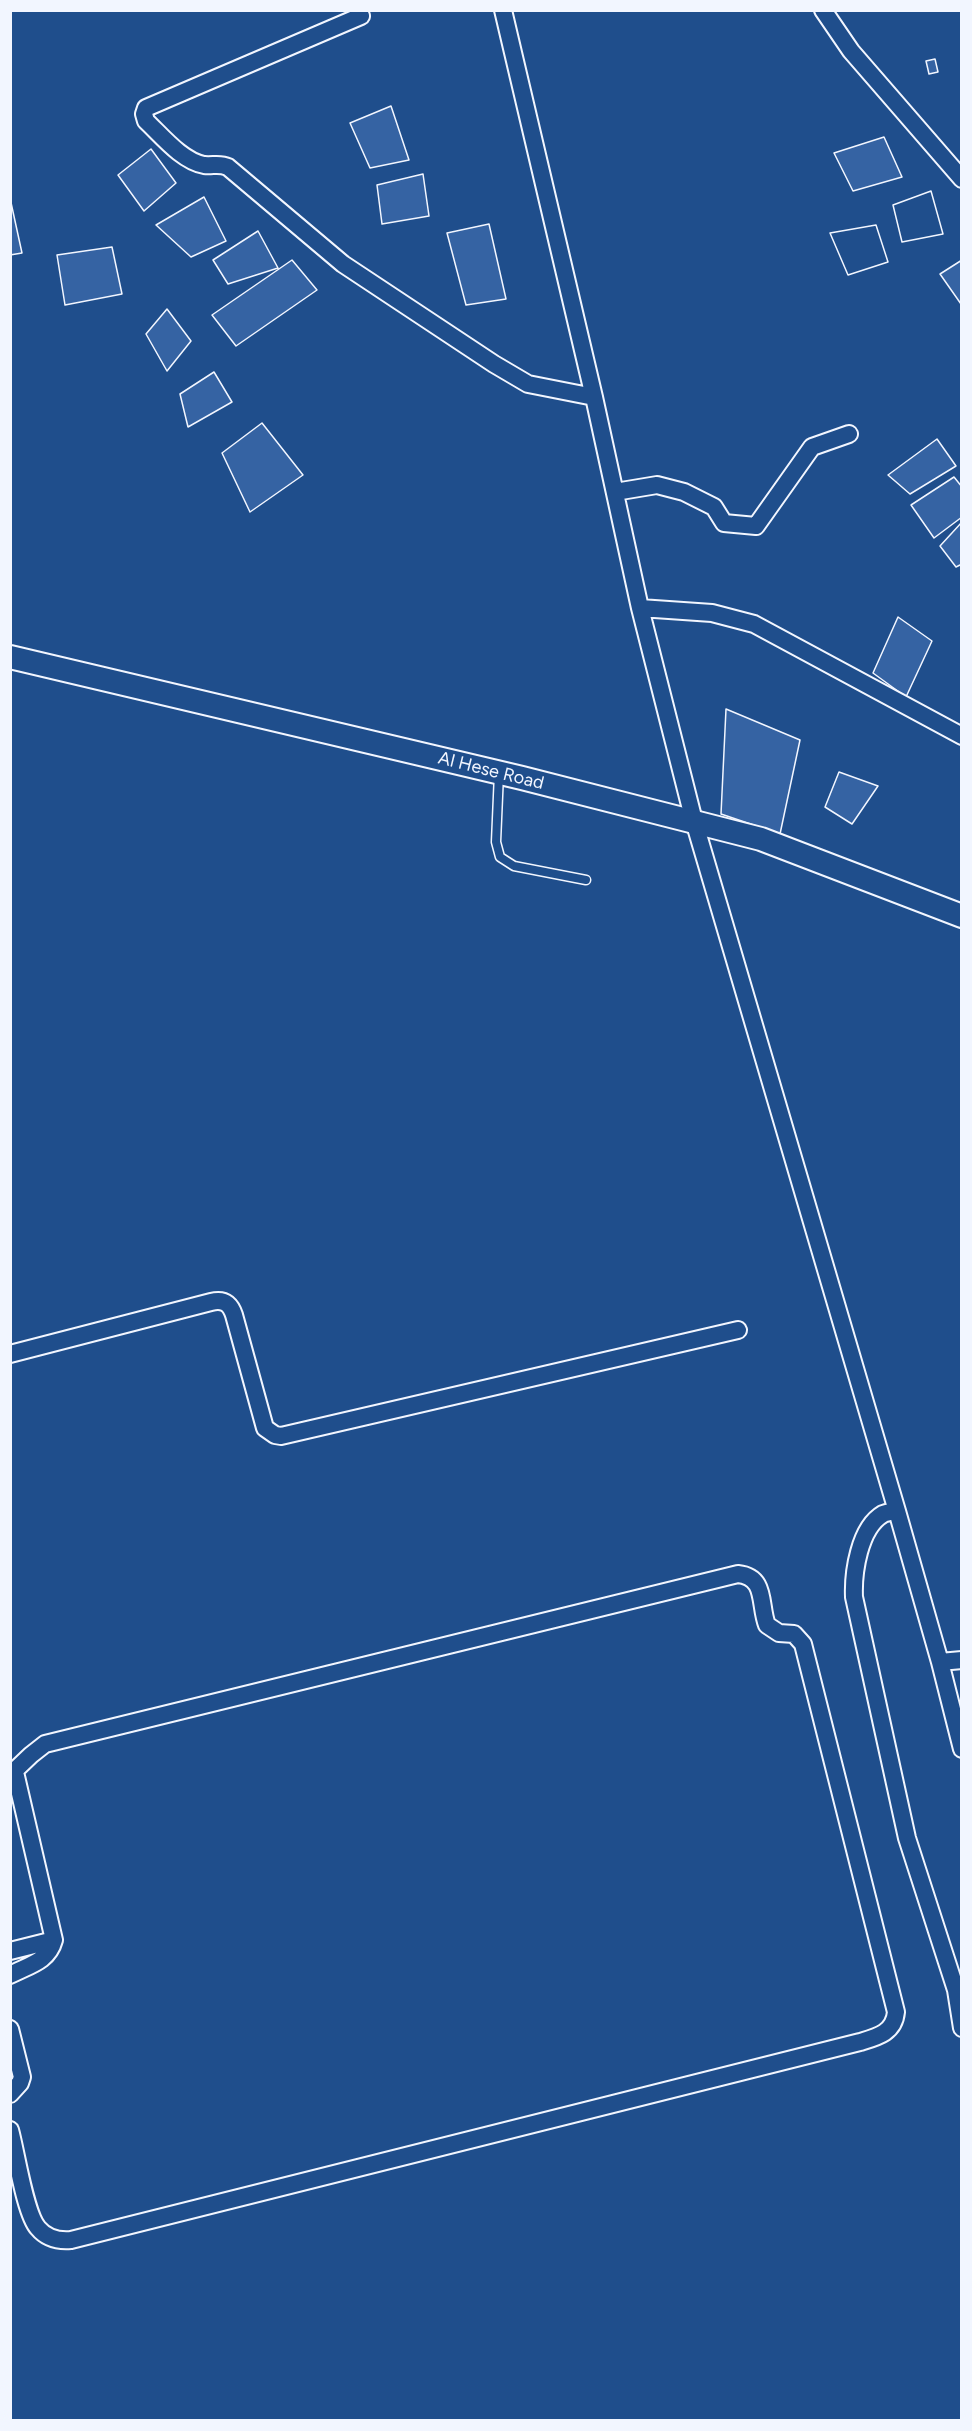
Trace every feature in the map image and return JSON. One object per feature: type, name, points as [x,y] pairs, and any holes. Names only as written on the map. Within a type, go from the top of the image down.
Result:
[{"type":"street","points":[[503,10],[594,397],[640,608],[694,821],[897,1510],[962,1749]]},
{"type":"street","points":[[823,10],[851,51],[962,179]]},
{"type":"street","points":[[361,16],[146,108],[144,114],[146,121],[183,155],[204,165],[228,166],[343,264],[510,374],[528,384],[594,397]]},
{"type":"street","points":[[615,492],[657,485],[684,492],[714,507],[724,523],[756,526],[812,447],[849,434]]},
{"type":"street","points":[[640,608],[712,613],[754,624],[962,736]]},
{"type":"street","name":"Al Hese Road","points":[[10,657],[500,772],[694,821],[776,844],[962,916]]},
{"type":"street","points":[[10,1354],[211,1302],[223,1301],[232,1309],[234,1315],[265,1428],[281,1436],[738,1330]]},
{"type":"street","points":[[897,1510],[883,1514],[873,1523],[865,1536],[853,1575],[854,1598],[907,1838],[956,1990],[962,2028]]},
{"type":"street","points":[[10,1975],[44,1959],[49,1954],[54,1940],[13,1774],[45,1744],[738,1574],[750,1576],[759,1586],[767,1625],[779,1633],[798,1636],[803,1644],[896,2012],[890,2029],[878,2037],[860,2042],[193,2211],[64,2241],[42,2233],[32,2221],[10,2130]]},
{"type":"street","points":[[940,1662],[962,1660]]},
{"type":"street","points":[[10,1951],[54,1940]]},
{"type":"street","points":[[10,2029],[22,2077],[10,2094]]},
{"type":"lane","points":[[500,772],[496,842],[500,857],[514,866],[586,880]]},
{"type":"building","points":[[935,59],[938,72],[929,74],[926,61]]},
{"type":"building","points":[[391,106],[409,160],[370,168],[350,123]]},
{"type":"building","points":[[884,137],[902,177],[853,191],[834,153]]},
{"type":"building","points":[[151,149],[176,183],[144,211],[118,175]]},
{"type":"building","points":[[423,174],[429,216],[382,224],[377,185]]},
{"type":"building","points":[[931,191],[943,234],[902,242],[893,205]]},
{"type":"building","points":[[931,191],[943,234],[902,242],[893,205]]},
{"type":"building","points":[[204,197],[226,241],[191,257],[156,225]]},
{"type":"building","points":[[10,198],[22,253],[10,255]]},
{"type":"building","points":[[489,224],[506,299],[466,305],[447,233]]},
{"type":"building","points":[[876,225],[888,262],[848,275],[830,233]]},
{"type":"building","points":[[876,225],[888,262],[848,275],[830,233]]},
{"type":"building","points":[[258,231],[278,268],[228,284],[213,260]]},
{"type":"building","points":[[112,247],[122,294],[65,305],[57,255]]},
{"type":"building","points":[[292,260],[317,290],[236,346],[212,315]]},
{"type":"building","points":[[962,260],[962,304],[961,304],[940,274]]},
{"type":"building","points":[[167,309],[191,341],[167,371],[146,334]]},
{"type":"building","points":[[214,372],[232,402],[188,427],[180,394]]},
{"type":"building","points":[[262,423],[303,475],[250,512],[222,453]]},
{"type":"building","points":[[937,439],[956,466],[910,494],[888,475]]},
{"type":"building","points":[[954,477],[962,487],[962,517],[934,538],[911,505]]},
{"type":"building","points":[[962,522],[962,564],[956,567],[940,546]]},
{"type":"building","points":[[898,617],[932,641],[906,697],[873,673]]},
{"type":"building","points":[[726,709],[800,740],[780,834],[721,814]]},
{"type":"building","points":[[839,772],[878,786],[852,824],[825,807]]}]
